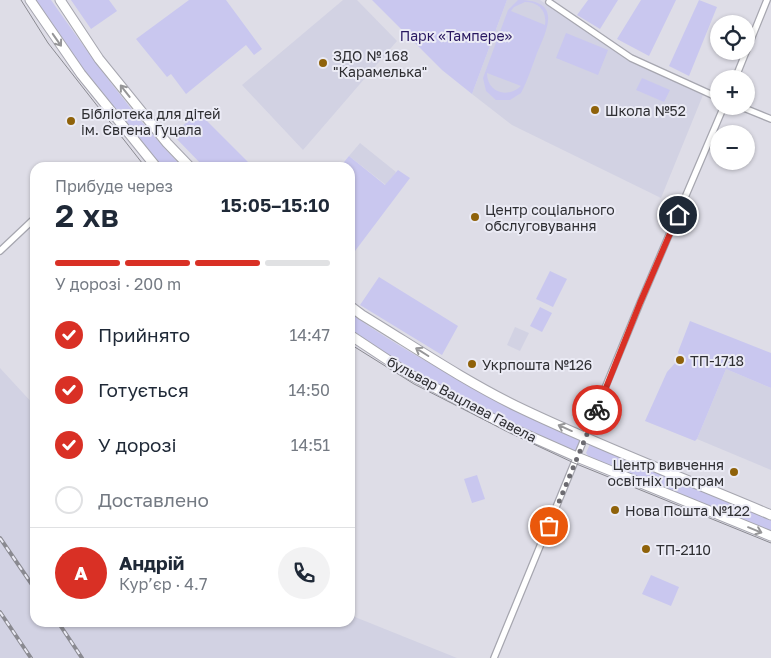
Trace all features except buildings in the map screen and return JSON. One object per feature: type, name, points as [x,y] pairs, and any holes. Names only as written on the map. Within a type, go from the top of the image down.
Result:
[{"type":"main road","points":[[30,0],[81,74],[152,162]]},
{"type":"main road","points":[[60,0],[99,58],[167,144],[185,162]]},
{"type":"main road","name":"бульвар Вацлава Гавела","points":[[355,310],[446,367],[515,405],[771,515]]},
{"type":"main road","name":"бульвар Вацлава Гавела","points":[[355,338],[409,374],[508,426],[577,457],[771,536]]},
{"type":"street","points":[[739,70],[767,0]]},
{"type":"street","points":[[549,2],[631,58],[710,94]]},
{"type":"street","points":[[755,112],[771,119]]},
{"type":"street","points":[[494,658],[640,303],[720,115]]},
{"type":"street","points":[[0,251],[30,223]]},
{"type":"shaded area","name":"ЗДО № 168 \"Карамелька\"","points":[[343,0],[357,0],[397,41],[303,150],[242,85]]},
{"type":"shaded area","name":"Школа №52","points":[[507,0],[540,0],[626,59],[703,95],[661,198],[512,125],[472,94]]},
{"type":"shaded area","points":[[360,143],[396,172],[386,185],[349,156]]},
{"type":"shaded area","points":[[515,327],[529,333],[520,351],[507,345]]},
{"type":"shaded area","points":[[0,368],[30,401],[30,627],[355,627],[355,617],[457,658],[0,658]]},
{"type":"shaded area","points":[[726,369],[771,388],[771,470],[697,439]]},
{"type":"green space","points":[[34,0],[51,0],[130,107],[177,162],[158,162],[110,108]]},
{"type":"green space","points":[[71,0],[109,0],[117,11],[91,29]]},
{"type":"green space","points":[[189,0],[226,0],[262,49],[254,55],[246,45],[186,94],[171,74],[167,77],[136,39]]},
{"type":"green space","name":"Парк «Тампере»","points":[[372,0],[507,0],[472,94],[442,70]]},
{"type":"green space","points":[[518,0],[532,1],[541,5],[546,10],[548,17],[547,25],[521,93],[510,100],[496,100],[486,91],[483,78],[508,10]],"holes":[[[530,2],[541,8],[545,16],[545,25],[511,11],[514,7]],[[487,73],[521,86],[510,92],[499,92],[490,85]]]},
{"type":"green space","points":[[588,0],[618,0],[600,29],[577,15]]},
{"type":"green space","points":[[641,0],[676,0],[649,56],[617,39]]},
{"type":"green space","points":[[699,0],[717,7],[714,15],[710,15],[710,24],[689,76],[669,66]]},
{"type":"green space","points":[[566,33],[608,50],[598,75],[556,58]]},
{"type":"green space","points":[[642,78],[670,90],[664,102],[636,90]]},
{"type":"green space","points":[[199,113],[248,162],[199,162],[172,134]]},
{"type":"green space","points":[[349,156],[385,185],[398,170],[410,178],[355,251],[355,162],[344,162]]},
{"type":"green space","points":[[550,271],[567,279],[553,307],[536,299]]},
{"type":"green space","points":[[379,277],[458,326],[442,355],[360,305]]},
{"type":"green space","points":[[540,307],[552,313],[542,332],[530,326]]},
{"type":"green space","points":[[355,316],[404,349],[433,365],[580,438],[581,441],[576,450],[573,451],[512,424],[400,363],[355,333]]},
{"type":"green space","points":[[690,321],[771,353],[771,388],[726,369],[695,441],[645,421],[667,372],[676,362],[680,364],[683,357],[678,352]]},
{"type":"green space","points":[[590,444],[771,518],[771,532],[589,457],[586,453]]},
{"type":"green space","points":[[477,475],[485,499],[472,503],[464,479]]},
{"type":"green space","points":[[651,575],[679,587],[671,606],[642,594]]},
{"type":"tram line","points":[[21,0],[48,43],[141,162]]},
{"type":"tram line","points":[[355,347],[414,384],[510,433],[574,463],[771,543]]},
{"type":"railway","points":[[0,538],[30,582]]},
{"type":"railway","points":[[0,612],[31,658]]},
{"type":"railway","points":[[61,627],[82,658]]},
{"type":"way so far","points":[[549,526],[597,410]]},
{"type":"place","name":"ЗДО № 168 \"Карамелька\"","points":[[323,63]]},
{"type":"place","name":"Школа №52","points":[[595,110]]},
{"type":"place","name":"Бібліотека для дітей ім. Євгена Гуцала","points":[[71,121]]},
{"type":"place","name":"Центр соціального обслуговування","points":[[475,217]]},
{"type":"place","name":"ТП-1718","points":[[680,360]]},
{"type":"place","name":"Укрпошта №126","points":[[472,364]]},
{"type":"place","name":"Центр вивчення освітніх програм","points":[[734,472]]},
{"type":"place","name":"Нова Пошта №122","points":[[615,510]]},
{"type":"place","name":"ТП-2110","points":[[646,549]]},
{"type":"route","points":[[597,410],[678,215]]}]
